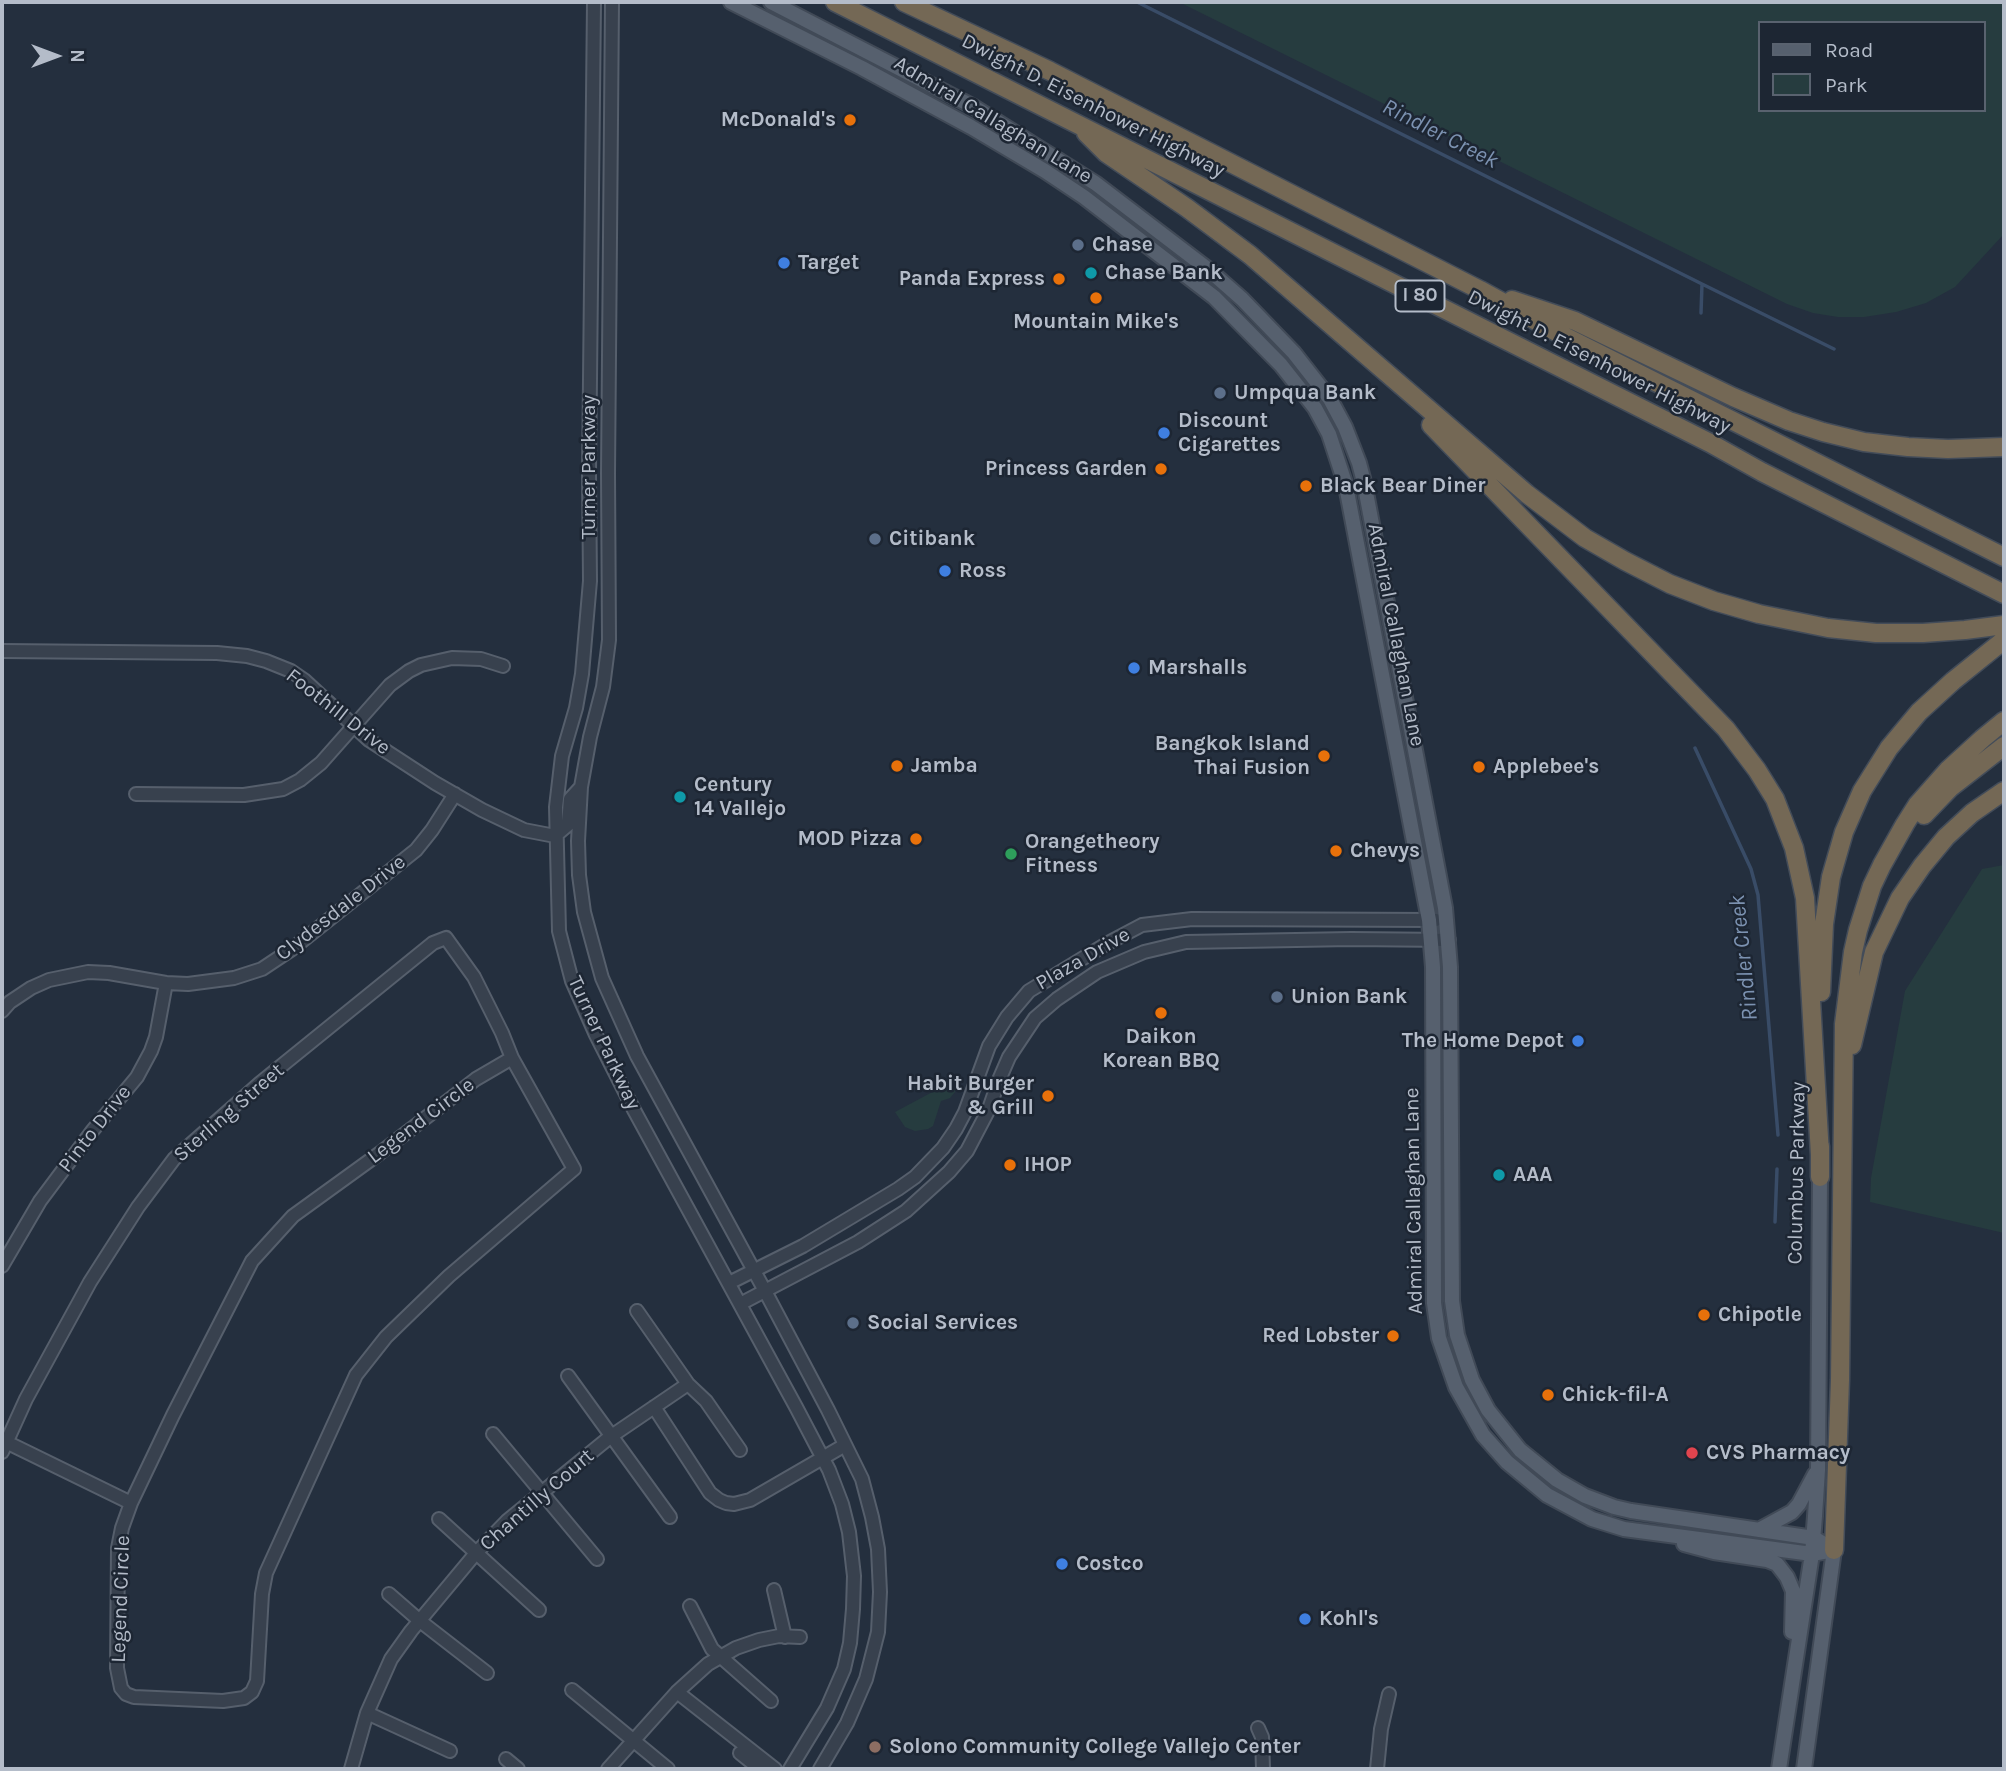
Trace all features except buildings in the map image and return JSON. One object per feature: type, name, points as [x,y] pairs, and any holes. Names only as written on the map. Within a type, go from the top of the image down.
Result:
[{"type":"highway","name":"Dwight D. Eisenhower Highway","points":[[835,2],[2004,594]]},
{"type":"highway","name":"Dwight D. Eisenhower Highway","points":[[904,2],[1051,71],[1480,290],[1562,335],[2004,558]]},
{"type":"highway","points":[[1076,123],[1106,153],[1250,255],[1559,519],[1647,573],[1714,601],[1782,620],[1852,631],[1923,633],[2004,625]]},
{"type":"highway","points":[[1480,290],[1575,321],[1743,401],[1823,432],[1864,442],[1908,447],[1948,449],[2004,446]]},
{"type":"highway","points":[[1358,349],[1726,729],[1766,784],[1788,831],[1805,898],[1820,1155]]},
{"type":"highway","name":"Columbus Parkway","points":[[1820,1177],[1822,948],[1826,901],[1843,832],[1874,769],[1904,729],[1936,696],[2004,640]]},
{"type":"highway","points":[[1834,1550],[1840,1380],[1844,1024],[1848,978],[1858,930],[1872,886],[1893,844],[1917,805],[1964,754],[2004,721]]},
{"type":"highway","points":[[1872,886],[1933,804],[2004,746]]},
{"type":"highway","points":[[1843,1082],[1874,952],[1893,910],[1913,877],[1946,837],[1972,813],[2004,790]]},
{"type":"main road","name":"Admiral Callaghan Lane","points":[[731,2],[971,127],[1065,184],[1214,297],[1305,394],[1329,434],[1346,486],[1429,920],[1433,981],[1434,1286],[1439,1338],[1449,1372],[1483,1435],[1520,1474],[1547,1495],[1577,1512],[1609,1524],[1636,1530],[1812,1554],[1834,1550]]},
{"type":"main road","name":"Admiral Callaghan Lane","points":[[771,2],[974,107],[1075,169],[1226,284],[1268,325],[1319,383],[1345,427],[1364,482],[1447,920],[1452,1301],[1461,1350],[1479,1395],[1520,1450],[1544,1470],[1585,1496],[1631,1511],[1814,1538],[1834,1550]]},
{"type":"main road","name":"Columbus Parkway","points":[[1779,1769],[1814,1538],[1818,1470],[1820,1177]]},
{"type":"main road","points":[[1759,1530],[1792,1512],[1818,1470]]},
{"type":"main road","points":[[1636,1530],[1714,1552],[1767,1560],[1777,1564],[1784,1573],[1793,1591],[1785,1728]]},
{"type":"main road","points":[[1804,1769],[1834,1550]]},
{"type":"street","name":"Turner Parkway","points":[[594,2],[590,581],[582,674],[576,708],[562,756],[556,807],[559,931],[572,981],[596,1035],[823,1458],[842,1504],[849,1532],[854,1576],[852,1620],[844,1670],[827,1707],[790,1769]]},
{"type":"street","name":"Turner Parkway","points":[[612,2],[609,640],[603,687],[581,787],[579,874],[584,912],[601,978],[637,1056],[754,1270],[862,1479],[878,1549],[878,1632],[866,1679],[847,1723],[820,1769]]},
{"type":"street","name":"Foothill Drive","points":[[2,651],[217,653],[266,661],[291,671],[304,680],[369,740],[455,794],[517,828],[555,836]]},
{"type":"street","points":[[136,794],[244,795],[283,789],[300,780],[321,763],[390,685],[409,671],[421,665],[452,658],[481,659],[503,666]]},
{"type":"street","points":[[555,836],[568,825],[570,799],[581,787]]},
{"type":"street","name":"Clydesdale Drive","points":[[2,1011],[31,988],[49,980],[77,974],[109,972],[166,983],[209,983],[262,969],[416,850],[455,794]]},
{"type":"street","name":"Plaza Drive","points":[[729,1283],[803,1247],[915,1177],[956,1129],[989,1046],[1028,990],[1142,925],[1192,919],[1447,920]]},
{"type":"street","name":"Sterling Street","points":[[4,1445],[90,1282],[138,1207],[174,1159],[259,1084],[433,943],[446,938],[474,977]]},
{"type":"street","name":"Plaza Drive","points":[[740,1304],[858,1242],[900,1215],[949,1172],[967,1151],[989,1109],[1009,1057],[1035,1018],[1057,999],[1097,972],[1144,952],[1186,942],[1449,940]]},
{"type":"street","name":"Legend Circle","points":[[474,977],[512,1058],[574,1169],[449,1276],[386,1337],[356,1375],[266,1573],[262,1594],[257,1681],[252,1692],[244,1698],[223,1701],[144,1698],[126,1694],[121,1688],[117,1668],[118,1548],[122,1528],[173,1415],[252,1261],[293,1216],[475,1079],[512,1058]]},
{"type":"street","name":"Pinto Drive","points":[[2,1266],[40,1201],[136,1077],[156,1037],[166,983]]},
{"type":"street","points":[[638,1311],[688,1384],[706,1401],[740,1450]]},
{"type":"street","points":[[568,1376],[670,1517]]},
{"type":"street","name":"Chantilly Court","points":[[343,1769],[391,1659],[475,1553],[508,1521],[610,1437],[688,1384]]},
{"type":"street","points":[[654,1407],[710,1493],[726,1503],[750,1500],[845,1445]]},
{"type":"street","points":[[493,1434],[597,1559]]},
{"type":"street","points":[[4,1445],[131,1503]]},
{"type":"street","points":[[439,1520],[539,1610]]},
{"type":"street","points":[[774,1590],[785,1637]]},
{"type":"street","points":[[389,1594],[487,1674]]},
{"type":"street","points":[[690,1606],[712,1650],[771,1701]]},
{"type":"street","points":[[608,1769],[675,1695],[698,1672],[719,1657],[759,1640],[800,1637]]},
{"type":"street","points":[[572,1690],[668,1769]]},
{"type":"street","points":[[1377,1769],[1381,1729],[1390,1694]]},
{"type":"street","points":[[675,1695],[746,1753],[760,1769]]},
{"type":"street","points":[[367,1713],[450,1751]]},
{"type":"street","points":[[1258,1727],[1262,1737],[1263,1769]]},
{"type":"street","name":"Chantilly Court","points":[[351,1769],[352,1750]]},
{"type":"street","points":[[746,1753],[775,1769]]},
{"type":"street","points":[[506,1759],[518,1769]]},
{"type":"green space","points":[[1179,2],[2004,4],[2004,234],[1955,287],[1926,303],[1896,312],[1864,317],[1813,313],[1787,304]]},
{"type":"green space","points":[[2004,865],[2004,1233],[1870,1202],[1871,1178],[1905,991],[1982,869]]},
{"type":"green space","points":[[953,1081],[955,1092],[950,1098],[941,1101],[933,1126],[915,1131],[905,1127],[895,1112]]},
{"type":"waterway","name":"Rindler Creek","points":[[1137,2],[1702,284],[1701,313]]},
{"type":"waterway","points":[[1702,284],[1834,349]]},
{"type":"waterway","name":"Rindler Creek","points":[[1695,748],[1751,869],[1758,895],[1778,1135]]},
{"type":"waterway","name":"Rindler Creek","points":[[1775,1222],[1777,1169]]},
{"type":"place","name":"McDonald's","points":[[850,120]]},
{"type":"place","name":"Chase","points":[[1078,245]]},
{"type":"place","name":"Target","points":[[784,263]]},
{"type":"place","name":"Chase Bank","points":[[1091,273]]},
{"type":"place","name":"Panda Express","points":[[1059,279]]},
{"type":"place","name":"Mountain Mike's","points":[[1096,298]]},
{"type":"place","name":"Umpqua Bank","points":[[1220,393]]},
{"type":"place","name":"Discount Cigarettes","points":[[1164,433]]},
{"type":"place","name":"Princess Garden","points":[[1161,469]]},
{"type":"place","name":"Black Bear Diner","points":[[1306,486]]},
{"type":"place","name":"Citibank","points":[[875,539]]},
{"type":"place","name":"Ross","points":[[945,571]]},
{"type":"place","name":"Marshalls","points":[[1134,668]]},
{"type":"place","name":"Bangkok Island Thai Fusion","points":[[1324,756]]},
{"type":"place","name":"Jamba","points":[[897,766]]},
{"type":"place","name":"Applebee's","points":[[1479,767]]},
{"type":"place","name":"Century 14 Vallejo","points":[[680,797]]},
{"type":"place","name":"MOD Pizza","points":[[916,839]]},
{"type":"place","name":"Chevys","points":[[1336,851]]},
{"type":"place","name":"Orangetheory Fitness","points":[[1011,854]]},
{"type":"place","name":"Union Bank","points":[[1277,997]]},
{"type":"place","name":"Daikon Korean BBQ","points":[[1161,1013]]},
{"type":"place","name":"The Home Depot","points":[[1578,1041]]},
{"type":"place","name":"Habit Burger & Grill","points":[[1048,1096]]},
{"type":"place","name":"IHOP","points":[[1010,1165]]},
{"type":"place","name":"AAA","points":[[1499,1175]]},
{"type":"place","name":"Chipotle","points":[[1704,1315]]},
{"type":"place","name":"Social Services","points":[[853,1323]]},
{"type":"place","name":"Red Lobster","points":[[1393,1336]]},
{"type":"place","name":"Chick-fil-A","points":[[1548,1395]]},
{"type":"place","name":"CVS Pharmacy","points":[[1692,1453]]},
{"type":"place","name":"Costco","points":[[1062,1564]]},
{"type":"place","name":"Kohl's","points":[[1305,1619]]},
{"type":"place","name":"Solono Community College Vallejo Center","points":[[875,1747]]}]
